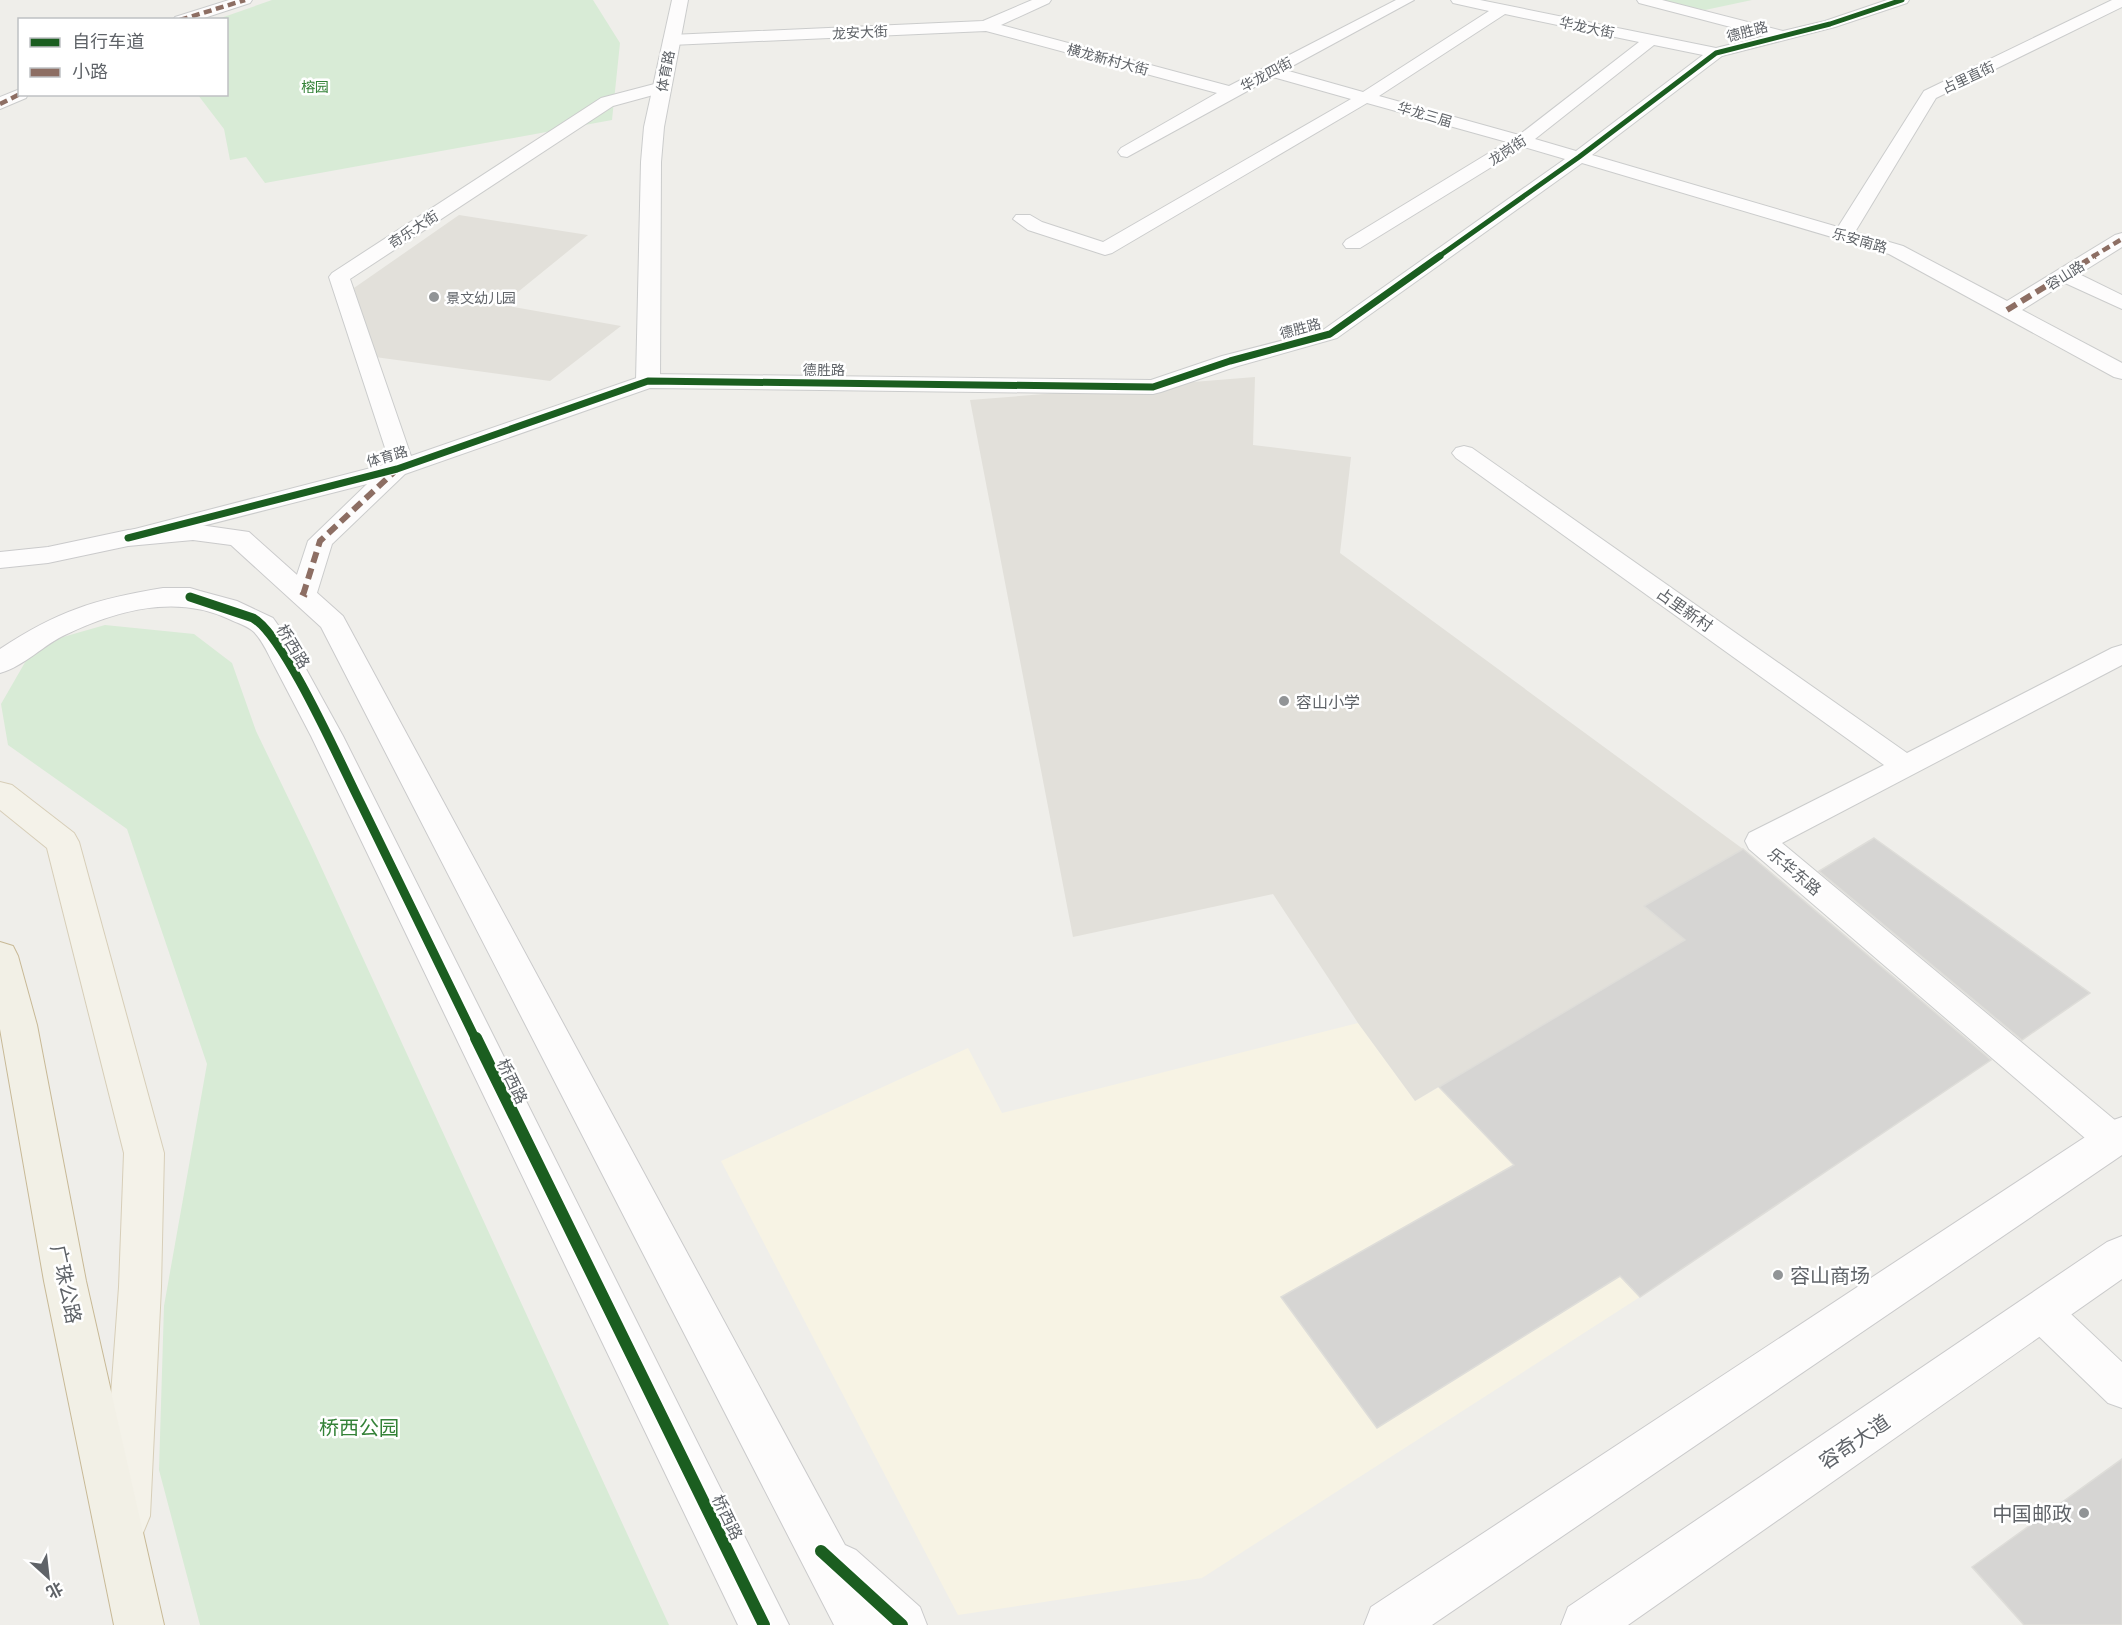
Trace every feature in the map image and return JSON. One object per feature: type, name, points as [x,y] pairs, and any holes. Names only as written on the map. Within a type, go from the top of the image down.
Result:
[{"type":"highway","name":"广珠公路","points":[[0,956],[18,1024],[65,1281],[138,1619]]},
{"type":"main road","name":"体育路","points":[[648,381],[651,162],[654,127],[680,0]]},
{"type":"main road","points":[[0,560],[48,555],[128,538],[193,532],[239,538],[333,622],[861,1625]]},
{"type":"main road","name":"桥西路","points":[[0,663],[44,633],[86,614],[119,603],[163,597],[190,597],[227,607],[263,624],[280,649],[327,736],[764,1625]]},
{"type":"main road","points":[[0,793],[62,842],[144,1153],[140,1287],[124,1548]]},
{"type":"main road","points":[[1389,1625],[2118,1137]]},
{"type":"main road","name":"容奇大道","points":[[1586,1625],[2122,1255]]},
{"type":"main road","points":[[821,1551],[902,1625]]},
{"type":"street","points":[[186,18],[245,0]]},
{"type":"street","name":"龙安大街","points":[[671,40],[986,26],[1044,0]]},
{"type":"street","name":"华龙四街","points":[[1127,152],[1231,92],[1407,0]]},
{"type":"street","name":"华龙大街","points":[[1458,0],[1716,53]]},
{"type":"street","points":[[1644,0],[1782,36]]},
{"type":"street","name":"德胜路","points":[[648,381],[1153,387],[1230,361],[1330,334],[1579,157],[1716,53],[1830,24],[1902,0]]},
{"type":"street","name":"占里直街","points":[[1843,235],[1930,95],[2122,2]]},
{"type":"street","points":[[1023,219],[1035,226],[1106,249],[1366,98],[1503,9]]},
{"type":"street","name":"横龙新村大街","points":[[986,26],[1231,92]]},
{"type":"street","name":"龙岗街","points":[[1353,244],[1522,141],[1651,40]]},
{"type":"street","name":"华龙三届","points":[[1272,71],[1579,157]]},
{"type":"street","name":"奇乐大街","points":[[400,468],[339,277],[607,102],[662,87]]},
{"type":"street","points":[[0,104],[18,95]]},
{"type":"street","name":"乐安南路","points":[[1579,157],[1896,250],[2122,372]]},
{"type":"street","name":"容山路","points":[[2007,310],[2122,239]]},
{"type":"street","points":[[2064,275],[2122,303]]},
{"type":"street","name":"体育路","points":[[128,538],[400,468],[648,381]]},
{"type":"street","name":"占里新村","points":[[1464,453],[1906,766]]},
{"type":"street","name":"体育路","points":[[303,596],[320,541],[400,468]]},
{"type":"street","name":"乐华东路","points":[[2118,1137],[1760,841],[2122,654]]},
{"type":"street","points":[[2041,1312],[2122,1389]]},
{"type":"shaded area","name":"景文幼儿园","points":[[459,215],[588,235],[502,305],[621,326],[550,381],[375,357],[354,288]]},
{"type":"shaded area","name":"容山小学","points":[[1255,377],[1253,445],[1351,457],[1340,553],[1743,849],[1645,906],[1685,940],[1415,1101],[1358,1023],[1273,894],[1073,937],[970,400]]},
{"type":"shaded area","points":[[1358,1023],[1415,1101],[1439,1087],[1640,1297],[1202,1578],[958,1615],[721,1161],[968,1048],[1002,1113]]},
{"type":"green space","name":"榕园","points":[[272,0],[593,0],[620,43],[612,120],[265,183],[246,157],[230,160],[224,129],[199,96],[228,96],[228,18],[221,18]]},
{"type":"green space","points":[[1658,0],[1752,0],[1705,10]]},
{"type":"green space","name":"桥西公园","points":[[105,625],[194,634],[232,663],[256,731],[311,845],[669,1625],[200,1625],[159,1470],[164,1306],[207,1064],[127,829],[8,745],[1,704],[35,645]]},
{"type":"building","points":[[1874,838],[2090,993],[2022,1040],[1819,871]]},
{"type":"building","points":[[1743,849],[1991,1060],[1640,1297],[1620,1276],[1377,1428],[1281,1297],[1514,1165],[1439,1087],[1685,940],[1644,906]]},
{"type":"building","name":"中国邮政","points":[[2122,1459],[2122,1625],[2024,1625],[1972,1567]]},
{"type":"marked path","points":[[186,18],[245,0]]},
{"type":"marked path","points":[[0,104],[18,95]]},
{"type":"marked path","points":[[2007,310],[2122,239]]},
{"type":"marked path","points":[[303,596],[320,541],[394,472]]},
{"type":"cycle path","points":[[128,538],[397,469],[648,381],[1153,387],[1230,361],[1330,334],[1579,157],[1716,53],[1830,24],[1902,0]]},
{"type":"cycle path","points":[[190,597],[235,611],[261,623],[285,657],[327,736],[764,1625]]},
{"type":"cycle path","points":[[821,1551],[902,1625]]},
{"type":"place","name":"景文幼儿园","points":[[434,297]]},
{"type":"place","name":"容山小学","points":[[1284,701]]},
{"type":"place","name":"容山商场","points":[[1778,1275]]},
{"type":"place","name":"中国邮政","points":[[2084,1513]]}]
